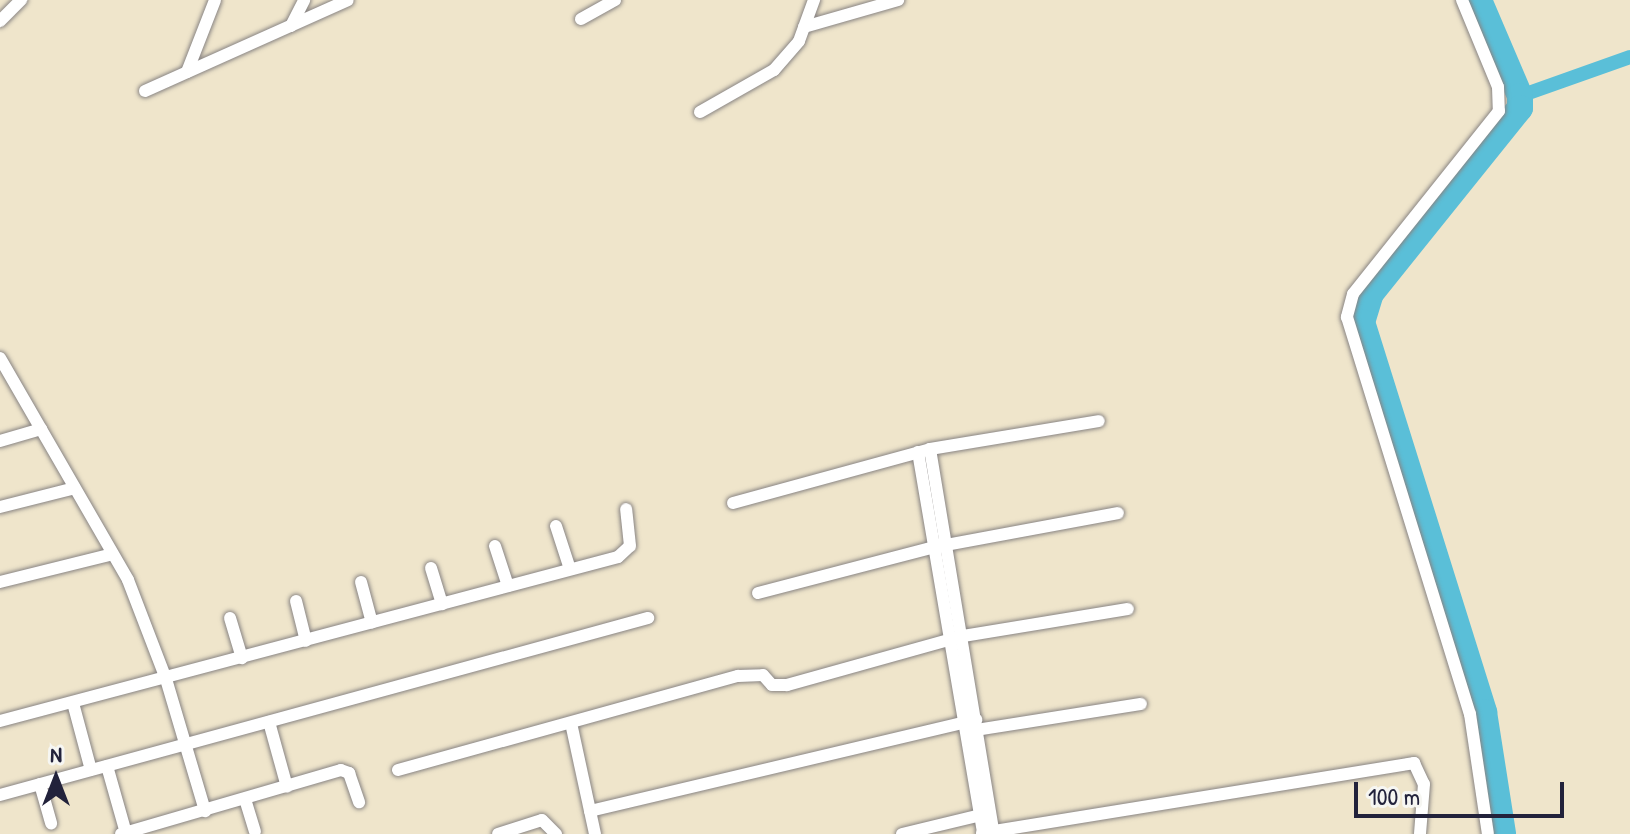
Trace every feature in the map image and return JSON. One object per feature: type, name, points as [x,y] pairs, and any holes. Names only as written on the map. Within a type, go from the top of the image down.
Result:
[{"type":"street","points":[[0,21],[21,0]]},
{"type":"street","points":[[187,72],[215,0]]},
{"type":"street","points":[[291,26],[304,0]]},
{"type":"street","points":[[145,91],[348,0]]},
{"type":"street","points":[[581,19],[615,0]]},
{"type":"street","points":[[700,112],[774,70],[804,27],[814,0]]},
{"type":"street","points":[[804,27],[898,0]]},
{"type":"street","points":[[1467,1],[1498,87],[1499,111],[1353,294],[1347,317],[1465,696],[1488,834]]},
{"type":"street","points":[[1,362],[113,554],[166,679],[205,811]]},
{"type":"street","points":[[733,503],[924,450],[1099,421]]},
{"type":"street","points":[[0,441],[41,429]]},
{"type":"street","points":[[924,450],[988,833],[1414,763],[1424,784],[1420,834]]},
{"type":"street","points":[[0,507],[75,488]]},
{"type":"street","points":[[0,721],[166,679],[625,552],[631,536],[626,509]]},
{"type":"street","points":[[758,593],[941,546],[1118,513]]},
{"type":"street","points":[[556,526],[570,569]]},
{"type":"street","points":[[495,546],[508,586]]},
{"type":"street","points":[[0,582],[113,554]]},
{"type":"street","points":[[431,568],[442,604]]},
{"type":"street","points":[[361,582],[372,623]]},
{"type":"street","points":[[296,601],[306,641]]},
{"type":"street","points":[[398,770],[738,676],[763,675],[772,685],[787,685],[957,638],[1128,609]]},
{"type":"street","points":[[230,618],[242,658]]},
{"type":"street","points":[[0,795],[648,618]]},
{"type":"street","points":[[73,703],[91,770]]},
{"type":"street","points":[[590,811],[971,726],[1141,704]]},
{"type":"street","points":[[269,722],[287,787]]},
{"type":"street","points":[[571,723],[595,834]]},
{"type":"street","points":[[107,766],[123,833],[341,770],[349,773],[359,802]]},
{"type":"street","points":[[40,784],[51,823]]},
{"type":"street","points":[[245,799],[255,832]]},
{"type":"street","points":[[902,834],[985,814]]},
{"type":"street","points":[[498,834],[542,820],[556,834]]},
{"type":"waterway","points":[[1479,0],[1520,96],[1520,108],[1371,293],[1362,322],[1484,712],[1503,834]]},
{"type":"waterway","points":[[1520,96],[1630,57]]}]
